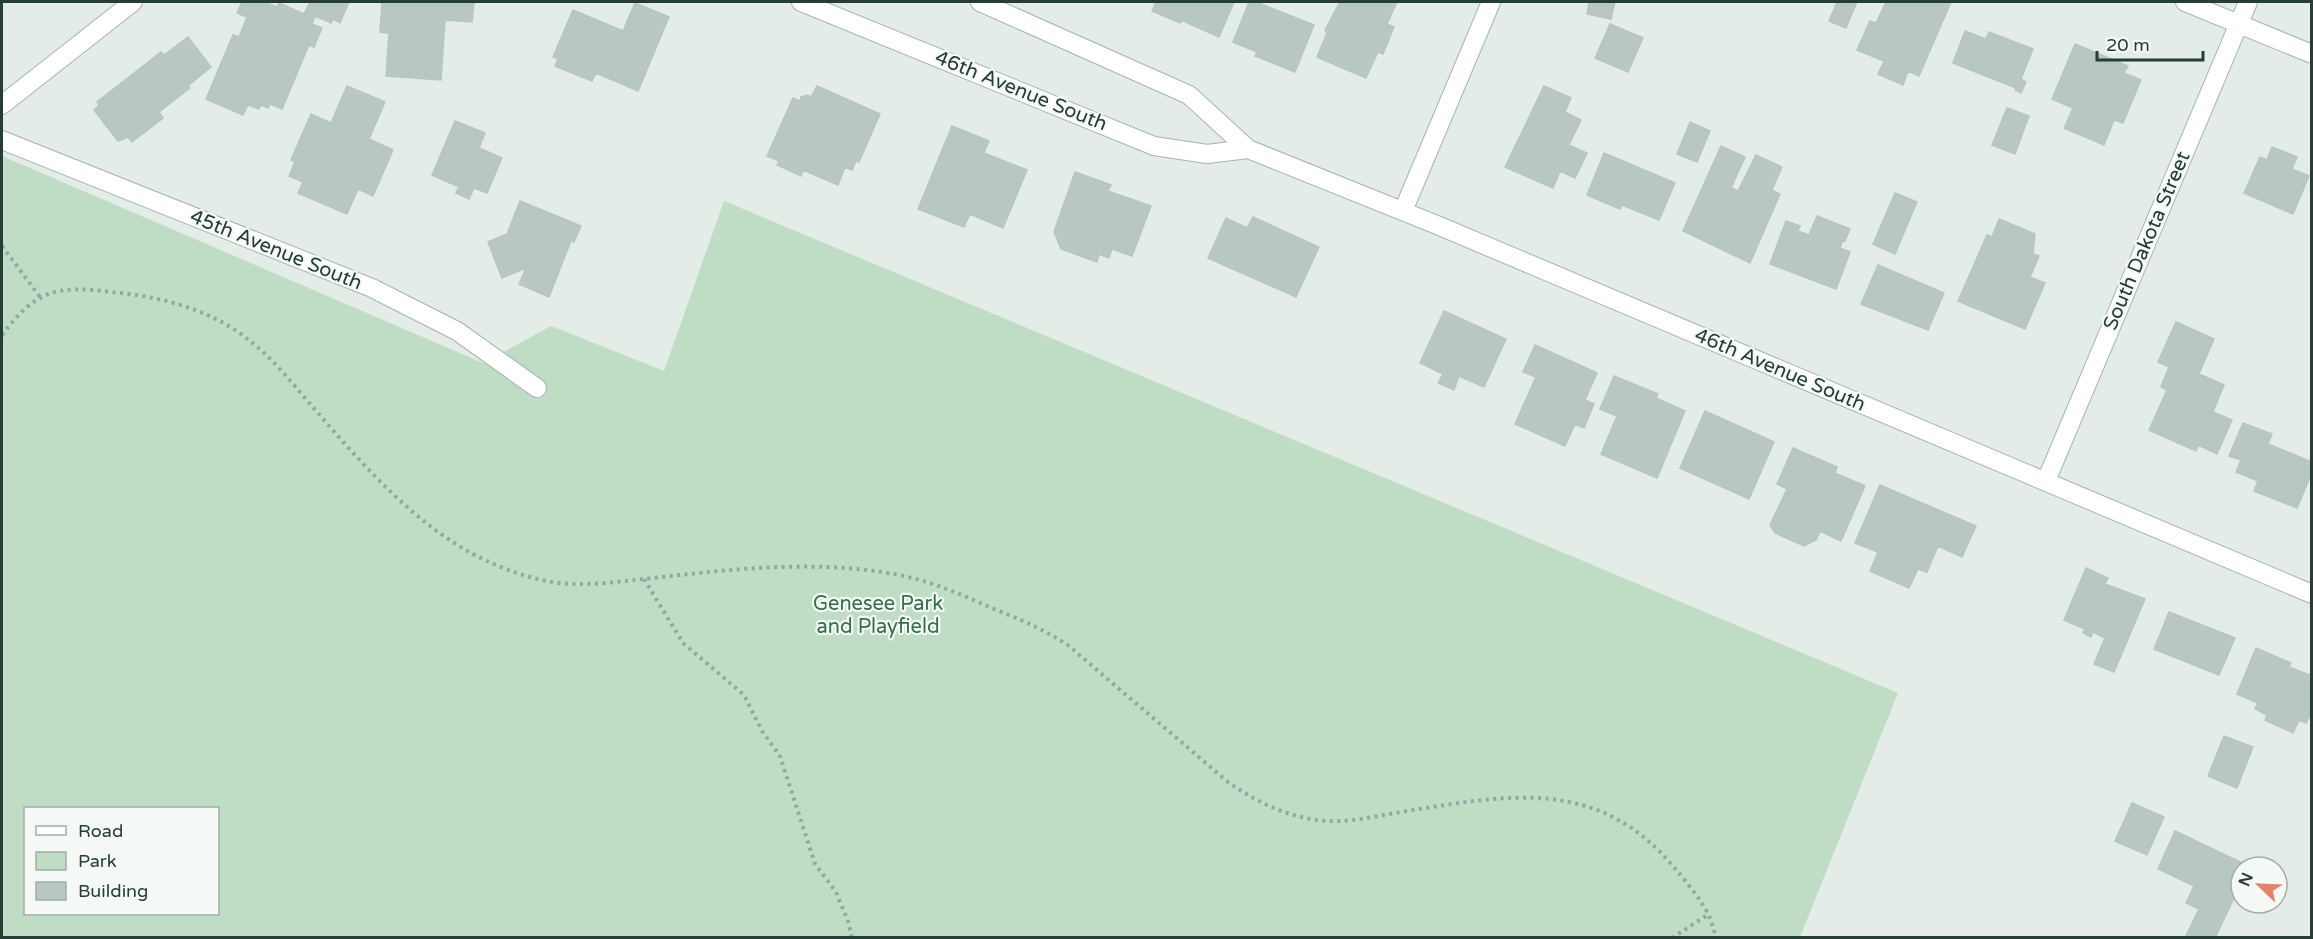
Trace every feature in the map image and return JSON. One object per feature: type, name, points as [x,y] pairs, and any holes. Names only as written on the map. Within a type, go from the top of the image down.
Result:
[{"type":"street","points":[[2,105],[133,2]]},
{"type":"street","name":"46th Avenue South","points":[[801,2],[1154,146],[1207,154],[1248,149]]},
{"type":"street","name":"46th Avenue South","points":[[980,2],[1189,95],[1248,149],[1403,211],[2312,594]]},
{"type":"street","points":[[1403,211],[1491,2]]},
{"type":"street","points":[[2185,2],[2312,54]]},
{"type":"street","name":"South Dakota Street","points":[[2046,481],[2248,2]]},
{"type":"street","name":"45th Avenue South","points":[[2,140],[372,288],[457,331],[537,388]]},
{"type":"path","points":[[2,240],[3,248],[40,297]]},
{"type":"path","points":[[2,335],[24,308],[40,297],[62,289],[87,289],[144,296],[172,302],[204,313],[232,328],[260,348],[337,435],[422,520],[453,542],[504,569],[560,583],[615,582],[758,568],[809,566],[857,569],[921,580],[963,594],[1026,620],[1069,646],[1228,782],[1248,796],[1277,810],[1329,821],[1499,799],[1529,798],[1585,804],[1608,813],[1634,827],[1675,867],[1709,914],[1716,938]]},
{"type":"path","points":[[644,579],[683,643],[744,696],[765,736],[780,756],[815,864],[836,892],[848,921],[852,938]]},
{"type":"path","points":[[1672,938],[1709,914]]},
{"type":"green space","name":"Genesee Park and Playfield","points":[[2,156],[483,363],[551,326],[664,371],[724,201],[1898,693],[1800,937],[2,937]]},
{"type":"building","points":[[242,2],[265,2],[277,7],[279,3],[304,14],[310,2],[349,2],[340,23],[333,19],[331,23],[315,16],[312,24],[322,28],[314,47],[309,45],[282,109],[270,104],[268,108],[261,105],[259,109],[248,105],[243,115],[206,99],[233,35],[239,37],[247,17],[237,13]]},
{"type":"building","points":[[382,2],[474,2],[472,22],[445,20],[441,80],[386,76],[389,33],[380,32]]},
{"type":"building","points":[[1156,2],[1234,2],[1219,37],[1181,20],[1180,23],[1152,11]]},
{"type":"building","points":[[1249,2],[1256,2],[1314,25],[1295,72],[1255,56],[1257,52],[1233,42]]},
{"type":"building","points":[[1340,2],[1397,2],[1387,24],[1394,27],[1383,54],[1378,52],[1366,78],[1317,57],[1327,33],[1325,30]]},
{"type":"building","points":[[1589,2],[1615,2],[1611,19],[1587,14]]},
{"type":"building","points":[[1837,2],[1857,2],[1846,28],[1829,21]]},
{"type":"building","points":[[1886,2],[1951,2],[1919,76],[1908,71],[1903,85],[1878,74],[1884,61],[1857,50],[1870,21],[1876,23]]},
{"type":"building","points":[[635,3],[669,17],[638,91],[596,73],[592,81],[555,66],[558,59],[553,57],[573,10],[623,31]]},
{"type":"building","points":[[1610,24],[1643,38],[1628,72],[1595,58]]},
{"type":"building","points":[[1965,31],[1986,39],[1989,32],[2033,49],[2021,79],[2026,82],[2021,93],[2015,90],[2016,88],[1953,63]]},
{"type":"building","points":[[188,37],[211,67],[188,86],[190,88],[159,112],[163,118],[132,142],[128,137],[118,141],[94,110],[99,105],[97,102],[161,52],[164,55]]},
{"type":"building","points":[[2075,44],[2128,66],[2124,73],[2141,80],[2123,123],[2114,120],[2104,145],[2064,128],[2073,108],[2052,99]]},
{"type":"building","points":[[347,86],[385,102],[369,139],[393,150],[373,196],[358,189],[347,214],[298,193],[303,182],[289,176],[295,162],[291,160],[311,114],[331,123]]},
{"type":"building","points":[[817,86],[880,114],[859,162],[856,161],[852,170],[845,167],[838,185],[803,170],[801,176],[777,165],[779,161],[767,156],[793,98],[800,101],[801,97],[807,95],[811,97]]},
{"type":"building","points":[[1544,86],[1571,98],[1565,112],[1581,120],[1569,145],[1587,153],[1575,178],[1560,171],[1553,188],[1505,167]]},
{"type":"building","points":[[2007,108],[2029,116],[2015,154],[1992,145]]},
{"type":"building","points":[[455,121],[485,133],[479,148],[502,158],[487,193],[474,188],[469,199],[456,193],[459,187],[432,175]]},
{"type":"building","points":[[1690,122],[1710,131],[1697,162],[1677,154]]},
{"type":"building","points":[[952,126],[989,141],[984,153],[1027,170],[1003,228],[970,214],[964,227],[918,209]]},
{"type":"building","points":[[1721,146],[1745,157],[1731,188],[1738,191],[1756,155],[1782,167],[1772,190],[1780,194],[1750,263],[1683,231]]},
{"type":"building","points":[[2272,147],[2297,157],[2292,169],[2309,176],[2293,214],[2244,193],[2260,157],[2267,160]]},
{"type":"building","points":[[1604,153],[1675,183],[1659,220],[1622,205],[1620,209],[1587,195]]},
{"type":"building","points":[[1075,172],[1111,185],[1108,191],[1151,206],[1132,256],[1112,249],[1109,258],[1099,254],[1097,262],[1061,249],[1054,232]]},
{"type":"building","points":[[1895,193],[1917,202],[1895,254],[1873,244]]},
{"type":"building","points":[[520,201],[581,226],[574,242],[571,241],[549,297],[519,284],[526,268],[502,278],[488,242],[507,234]]},
{"type":"building","points":[[1817,216],[1850,229],[1840,248],[1850,252],[1836,289],[1770,264],[1786,221],[1800,226],[1798,231],[1809,235]]},
{"type":"building","points":[[1253,217],[1319,247],[1296,297],[1208,258],[1226,218],[1247,228]]},
{"type":"building","points":[[1999,219],[2035,234],[2033,254],[2039,256],[2030,277],[2045,283],[2025,329],[1958,301],[1987,235],[1992,237]]},
{"type":"building","points":[[1878,265],[1944,293],[1928,330],[1861,304]]},
{"type":"building","points":[[1444,311],[1506,339],[1484,387],[1459,376],[1454,390],[1438,383],[1443,374],[1420,363]]},
{"type":"building","points":[[2176,322],[2214,339],[2199,374],[2224,385],[2213,412],[2232,420],[2217,454],[2198,445],[2196,451],[2149,430],[2167,390],[2161,387],[2169,367],[2158,362]]},
{"type":"building","points":[[1535,345],[1597,373],[1585,400],[1594,404],[1584,428],[1575,424],[1565,446],[1515,424],[1536,377],[1523,372]]},
{"type":"building","points":[[1614,376],[1658,394],[1656,398],[1685,411],[1657,478],[1601,454],[1617,416],[1600,409]]},
{"type":"building","points":[[1705,411],[1774,442],[1749,499],[1680,468]]},
{"type":"building","points":[[2243,423],[2272,434],[2268,444],[2312,462],[2312,472],[2297,508],[2254,491],[2258,481],[2236,472],[2241,460],[2229,456]]},
{"type":"building","points":[[1793,448],[1837,467],[1835,473],[1865,486],[1841,541],[1820,531],[1816,540],[1804,546],[1775,533],[1770,525],[1787,489],[1777,484]]},
{"type":"building","points":[[1880,485],[1976,526],[1962,557],[1938,546],[1927,572],[1918,569],[1909,588],[1870,571],[1878,552],[1855,543]]},
{"type":"building","points":[[2086,568],[2108,578],[2105,584],[2145,599],[2114,672],[2094,664],[2105,638],[2093,632],[2091,637],[2083,633],[2085,629],[2064,620]]},
{"type":"building","points":[[2169,612],[2235,638],[2219,675],[2154,649]]},
{"type":"building","points":[[2256,648],[2291,663],[2289,667],[2312,676],[2312,711],[2306,723],[2299,720],[2293,733],[2265,720],[2267,715],[2255,709],[2258,703],[2237,694]]},
{"type":"building","points":[[2224,736],[2253,747],[2237,788],[2208,776]]},
{"type":"building","points":[[2132,803],[2164,817],[2147,855],[2115,841]]},
{"type":"building","points":[[2175,831],[2229,857],[2229,908],[2215,938],[2185,938],[2199,909],[2186,903],[2194,886],[2158,869]]}]
